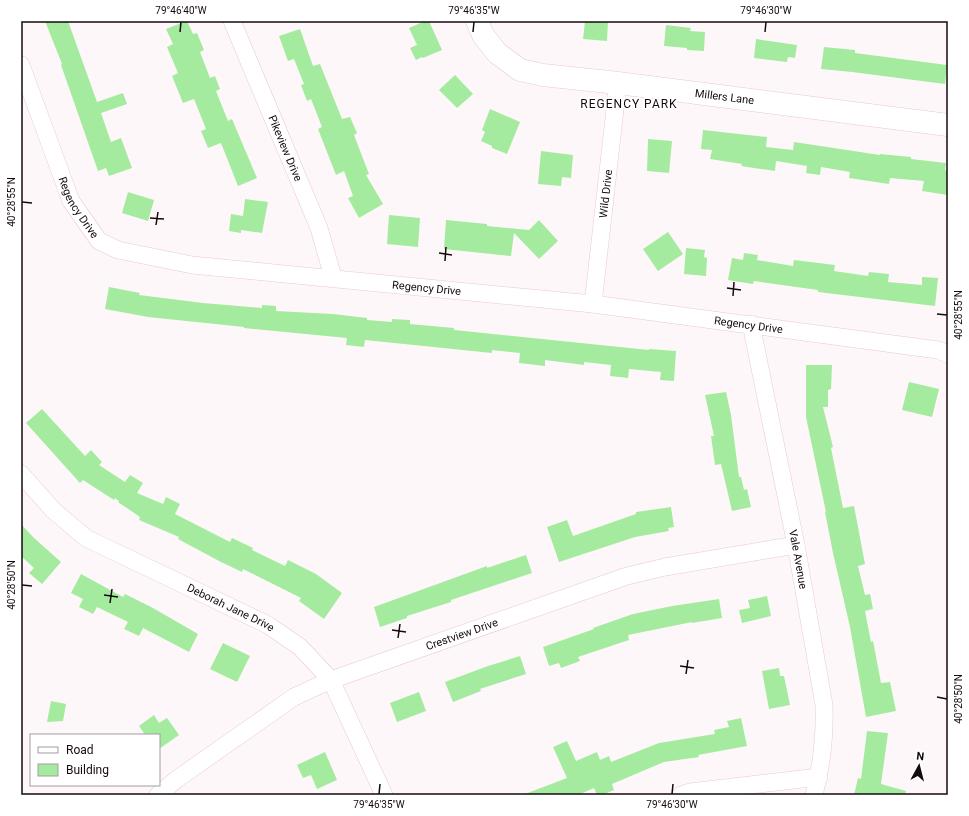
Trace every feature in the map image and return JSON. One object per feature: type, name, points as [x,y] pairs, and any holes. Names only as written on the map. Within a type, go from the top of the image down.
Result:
[{"type":"street","name":"Pikeview Drive","points":[[232,21],[319,228],[333,278]]},
{"type":"street","name":"Millers Lane","points":[[477,21],[483,36],[497,53],[520,70],[543,75],[618,83],[948,125]]},
{"type":"street","name":"Regency Drive","points":[[21,66],[71,201],[99,241],[118,250],[192,265],[593,304],[938,350],[948,354]]},
{"type":"street","name":"Wild Drive","points":[[593,304],[618,83]]},
{"type":"street","name":"Vale Avenue","points":[[751,324],[796,545],[824,705],[825,732],[819,777],[814,795]]},
{"type":"street","name":"Deborah Jane Drive","points":[[21,474],[53,510],[86,538],[268,625],[300,647],[331,680],[384,795]]},
{"type":"street","name":"Crestview Drive","points":[[158,795],[177,779],[294,697],[331,680],[627,576],[665,567],[796,545]]},
{"type":"street","points":[[681,795],[690,792],[819,777]]},
{"type":"building","points":[[45,21],[68,21],[97,102],[123,93],[127,104],[101,113],[111,142],[121,138],[132,168],[109,176],[106,168],[98,171],[61,65],[62,64]]},
{"type":"building","points":[[186,21],[193,34],[197,33],[204,50],[200,52],[210,78],[215,76],[220,89],[216,91],[228,121],[232,119],[257,178],[238,186],[221,143],[208,148],[201,131],[206,129],[194,99],[183,103],[172,76],[178,73],[167,47],[173,44],[166,29]]},
{"type":"building","points":[[425,21],[429,21],[442,50],[416,60],[410,48],[417,45],[409,28]]},
{"type":"building","points":[[585,21],[608,21],[607,41],[583,39]]},
{"type":"building","points":[[666,25],[691,28],[690,31],[705,32],[704,51],[664,46]]},
{"type":"building","points":[[300,29],[313,66],[320,64],[342,119],[350,117],[357,133],[354,135],[369,174],[366,175],[383,204],[359,218],[348,198],[353,196],[344,171],[336,175],[318,129],[322,127],[311,99],[307,101],[301,85],[304,84],[294,59],[288,61],[279,36]]},
{"type":"building","points":[[756,39],[797,45],[795,58],[788,57],[787,62],[754,58]]},
{"type":"building","points":[[824,47],[855,50],[855,53],[947,65],[945,84],[821,69]]},
{"type":"building","points":[[455,75],[473,94],[457,108],[439,90]]},
{"type":"building","points":[[490,109],[520,122],[507,154],[492,148],[492,146],[481,141],[485,132],[482,130]]},
{"type":"building","points":[[703,130],[767,137],[766,147],[793,150],[794,142],[946,163],[945,170],[948,171],[948,195],[922,191],[924,181],[890,178],[889,184],[849,178],[850,172],[821,167],[820,175],[806,173],[807,166],[776,161],[775,171],[741,166],[742,164],[710,159],[712,150],[701,149]]},
{"type":"building","points":[[648,139],[672,141],[669,173],[647,171]]},
{"type":"building","points":[[541,151],[573,155],[571,178],[562,177],[561,186],[538,184]]},
{"type":"building","points":[[128,192],[154,200],[148,221],[122,213]]},
{"type":"building","points":[[245,199],[268,202],[262,233],[241,230],[241,233],[229,231],[231,214],[243,216]]},
{"type":"building","points":[[389,215],[420,218],[418,247],[387,244]]},
{"type":"building","points":[[446,220],[529,230],[539,220],[558,241],[539,259],[514,233],[511,256],[444,249]]},
{"type":"building","points":[[668,232],[683,254],[658,271],[643,249]]},
{"type":"building","points":[[686,248],[705,250],[704,257],[707,258],[706,276],[684,274]]},
{"type":"building","points":[[744,253],[758,255],[757,260],[793,266],[794,260],[835,265],[834,271],[868,276],[869,272],[889,274],[888,282],[922,285],[922,277],[938,278],[935,306],[818,292],[818,290],[754,281],[753,284],[728,280],[732,258],[743,260]]},
{"type":"building","points":[[109,287],[140,293],[139,295],[203,303],[262,308],[262,305],[276,306],[276,311],[333,314],[367,318],[367,320],[392,322],[392,319],[410,320],[410,324],[454,328],[454,330],[649,350],[676,351],[674,381],[660,380],[661,372],[629,369],[628,378],[610,376],[611,365],[584,362],[584,365],[545,360],[545,366],[519,363],[520,353],[492,350],[492,353],[365,340],[364,347],[346,345],[347,338],[148,317],[105,309]]},
{"type":"building","points":[[806,365],[832,365],[831,389],[828,390],[828,407],[823,407],[833,447],[831,448],[843,508],[854,506],[865,564],[858,566],[865,595],[870,594],[873,609],[865,611],[871,642],[873,641],[881,683],[890,682],[896,711],[866,717],[850,627],[833,553],[806,417]]},
{"type":"building","points":[[909,382],[939,389],[932,417],[902,410]]},
{"type":"building","points":[[726,392],[731,415],[739,477],[741,477],[744,490],[747,489],[751,507],[732,511],[721,464],[715,465],[711,436],[714,436],[705,395]]},
{"type":"building","points":[[42,409],[85,456],[91,450],[102,462],[99,465],[125,482],[130,475],[143,483],[137,493],[163,504],[166,497],[180,504],[175,514],[230,542],[232,538],[253,548],[252,550],[285,566],[288,560],[316,574],[342,593],[324,619],[299,601],[301,598],[243,569],[242,572],[221,562],[178,539],[179,537],[139,520],[140,517],[118,502],[119,501],[115,498],[114,500],[83,480],[80,483],[26,423]]},
{"type":"building","points":[[671,507],[674,527],[668,528],[669,531],[635,537],[559,562],[547,527],[567,520],[573,536],[636,514],[636,512]]},
{"type":"building","points":[[21,524],[61,562],[42,584],[29,573],[34,568],[21,556]]},
{"type":"building","points":[[526,555],[532,573],[451,600],[451,602],[407,616],[407,618],[380,627],[374,607],[487,566],[487,568]]},
{"type":"building","points":[[81,574],[123,597],[125,594],[153,608],[198,634],[189,652],[143,628],[139,636],[124,629],[128,622],[97,607],[93,614],[79,607],[83,599],[71,593]]},
{"type":"building","points":[[767,596],[771,616],[742,623],[739,610],[750,608],[748,600]]},
{"type":"building","points":[[719,599],[722,618],[692,622],[628,635],[629,640],[578,657],[580,661],[561,668],[559,663],[549,666],[543,647],[633,614]]},
{"type":"building","points":[[223,643],[250,656],[237,682],[210,669]]},
{"type":"building","points":[[520,656],[526,674],[480,689],[481,691],[453,702],[445,682]]},
{"type":"building","points":[[779,668],[780,676],[784,676],[790,705],[769,709],[762,671]]},
{"type":"building","points":[[419,692],[426,711],[397,722],[390,703]]},
{"type":"building","points":[[51,701],[66,704],[63,721],[47,722]]},
{"type":"building","points":[[154,715],[159,723],[167,718],[179,735],[160,748],[160,734],[142,734],[144,733],[139,726]]},
{"type":"building","points":[[741,718],[747,746],[698,755],[699,757],[664,762],[612,784],[614,790],[602,795],[597,795],[594,788],[578,795],[525,794],[567,778],[553,747],[567,741],[576,761],[597,752],[600,760],[609,756],[611,762],[659,743],[715,734],[714,730],[729,727],[727,721]]},
{"type":"building","points":[[867,731],[888,733],[881,784],[906,791],[905,795],[854,795],[858,778],[861,779]]},
{"type":"building","points":[[325,752],[337,780],[317,789],[311,775],[303,778],[297,765]]},
{"type":"district","name":"REGENCY PARK","points":[[629,104]]}]
